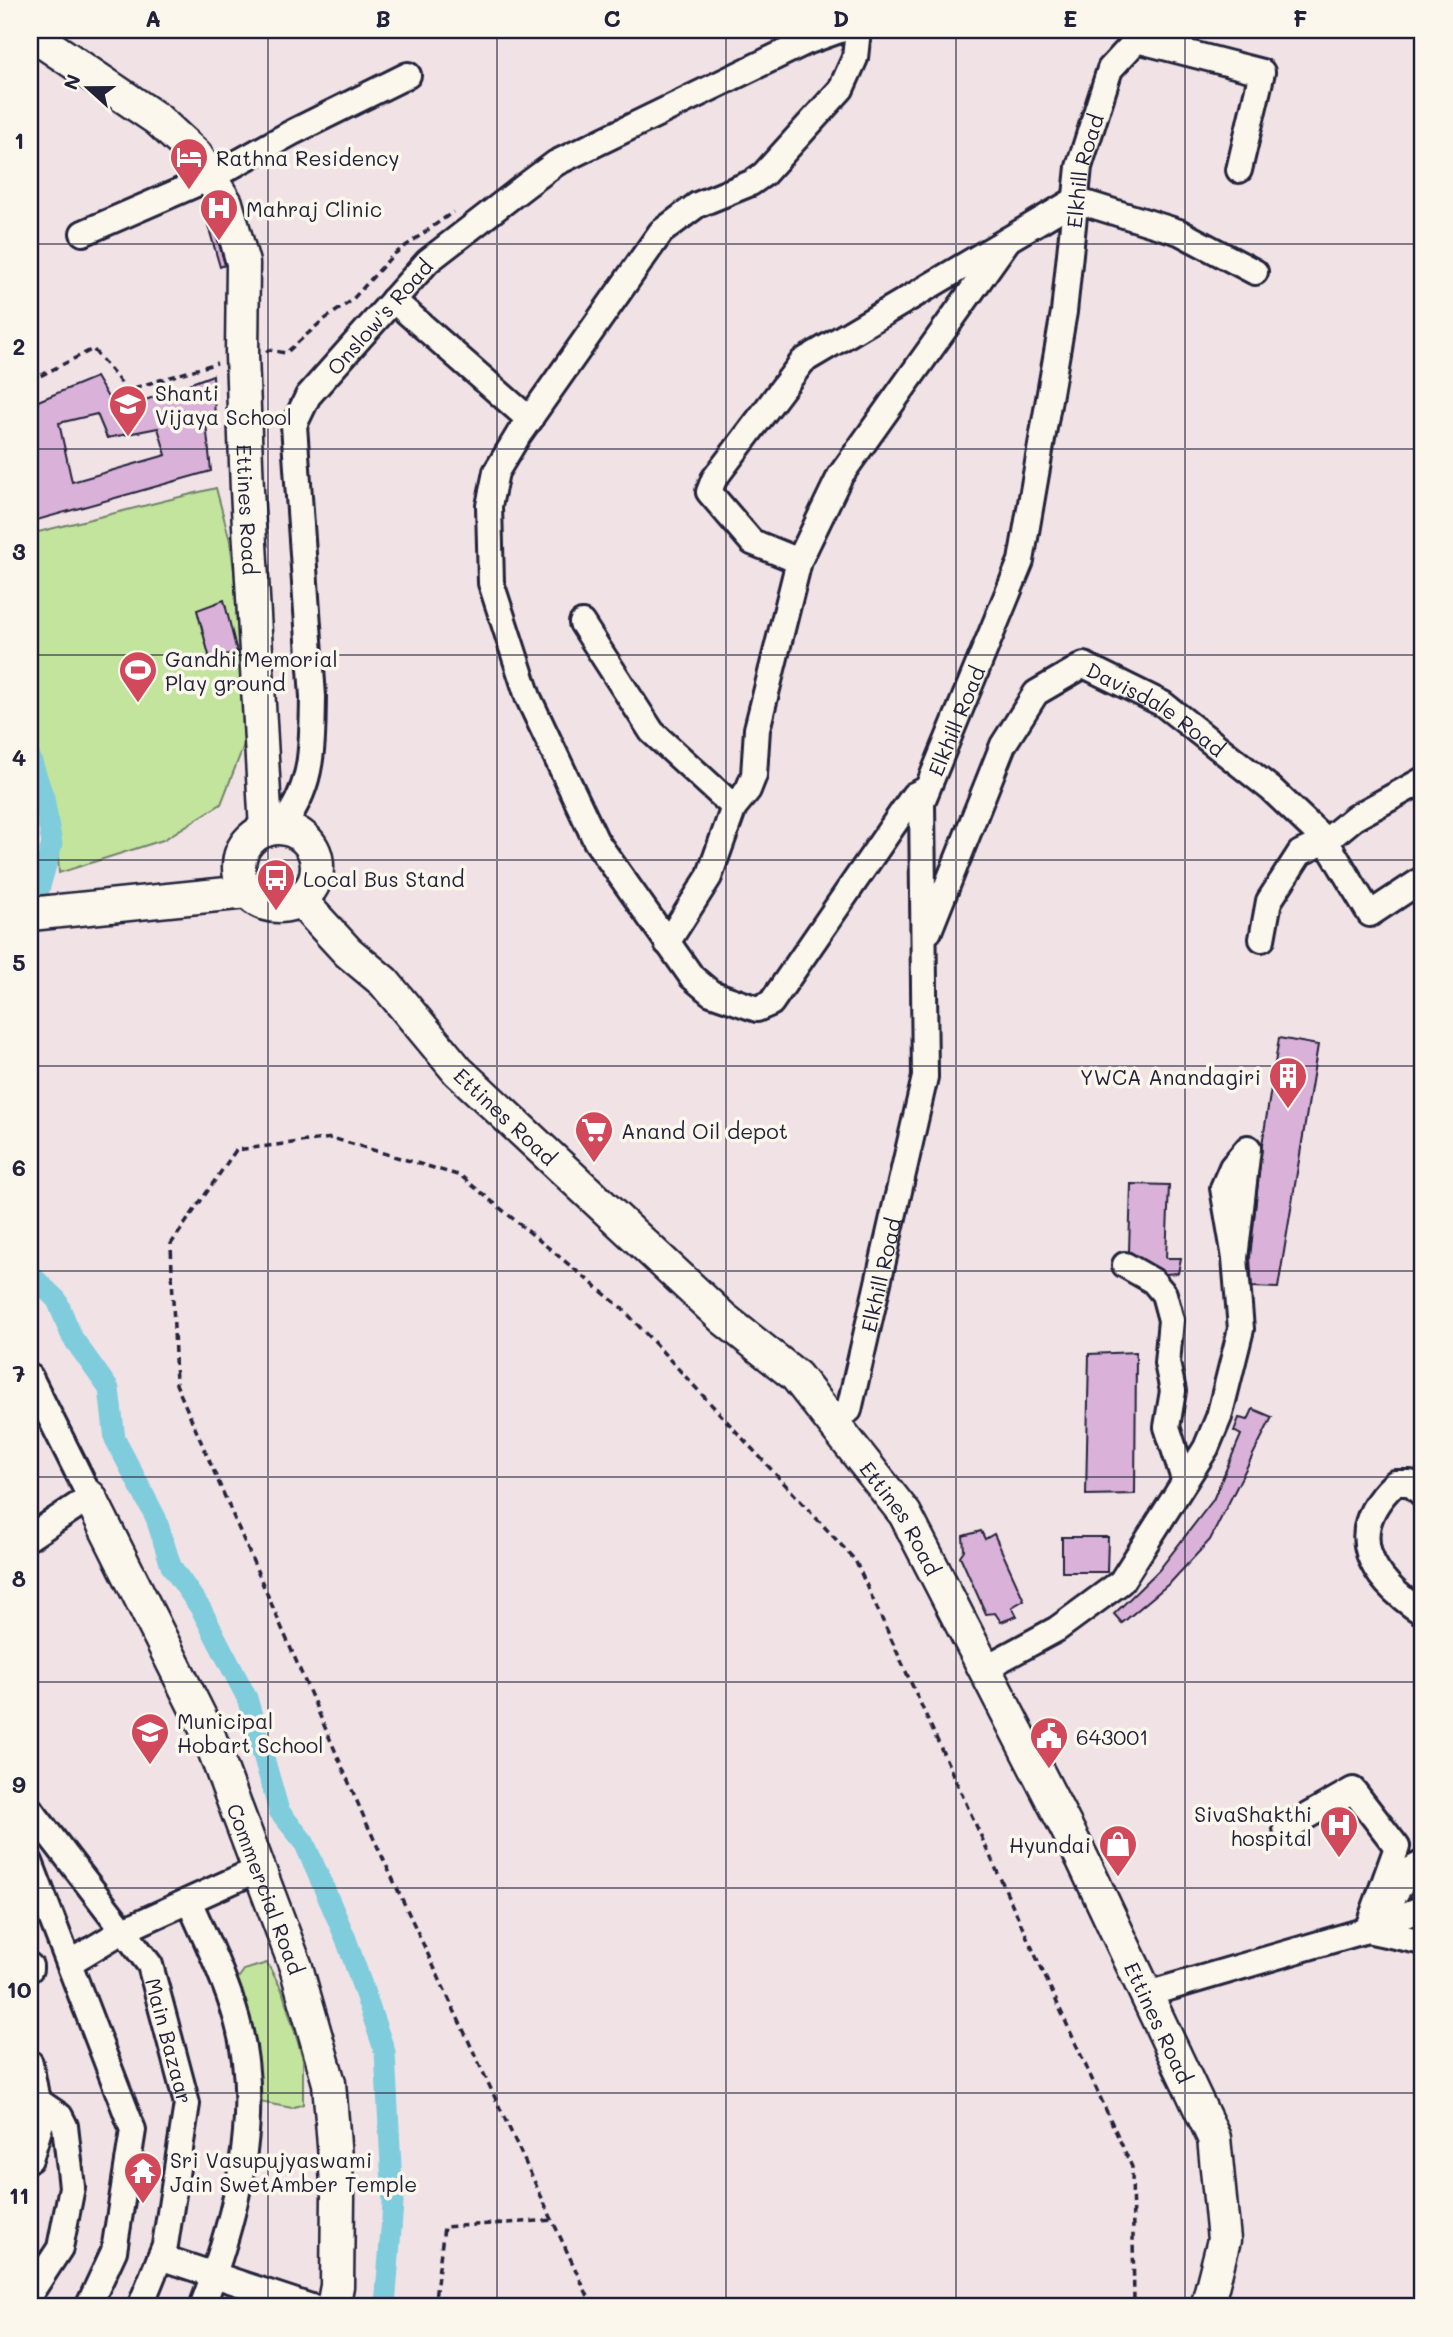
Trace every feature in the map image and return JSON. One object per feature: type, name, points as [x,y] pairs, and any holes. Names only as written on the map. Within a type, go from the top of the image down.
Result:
[{"type":"main road","name":"Ettines Road","points":[[30,34],[157,119],[196,155],[226,203],[243,263],[242,363],[273,829]]},
{"type":"main road","points":[[273,829],[302,836],[315,856],[315,880],[300,900],[278,907],[266,905],[247,892],[238,869],[240,856],[255,835],[273,829]]},
{"type":"main road","points":[[42,912],[247,892]]},
{"type":"main road","name":"Ettines Road","points":[[300,900],[348,952],[384,982],[458,1071],[723,1319],[796,1376],[905,1514],[1083,1860],[1144,1995],[1214,2138],[1224,2240],[1208,2307]]},
{"type":"main road","name":"Commercial Road","points":[[90,1497],[207,1731],[296,1967],[329,2083],[338,2195],[337,2286],[333,2307]]},
{"type":"street","points":[[779,54],[802,30]]},
{"type":"street","name":"Onslow's Road","points":[[273,829],[299,801],[308,779],[312,738],[313,697],[294,425],[308,396],[428,261],[556,163],[779,54],[841,30]]},
{"type":"street","points":[[858,30],[855,58],[841,89],[764,174],[751,183],[696,205],[661,232],[530,420],[496,472],[489,506],[491,583],[528,697],[596,841],[692,977],[711,993],[757,1009],[772,1003],[914,795],[928,789]]},
{"type":"street","points":[[1141,35],[1262,72],[1239,170]]},
{"type":"street","name":"Elkhill Road","points":[[831,1417],[849,1410],[925,1077],[922,802],[1021,561],[1064,312],[1079,167],[1110,69],[1141,35]]},
{"type":"street","points":[[83,233],[212,177],[293,132],[408,75]]},
{"type":"street","points":[[799,561],[752,542],[709,492],[714,479],[803,361],[1075,200],[1179,232],[1255,272]]},
{"type":"street","points":[[667,943],[709,877],[734,807],[748,790],[754,775],[757,729],[799,561],[840,476],[1008,240]]},
{"type":"street","points":[[393,300],[530,420]]},
{"type":"street","points":[[582,623],[652,732],[734,807]]},
{"type":"street","name":"Davisdale Road","points":[[924,944],[1003,745],[1036,693],[1084,665],[1173,712],[1271,789],[1326,841]]},
{"type":"street","points":[[1262,939],[1269,901],[1300,853],[1326,841],[1354,818],[1423,780]]},
{"type":"street","points":[[1326,841],[1370,914],[1423,879]]},
{"type":"street","points":[[985,1668],[1057,1629],[1121,1582],[1206,1448],[1219,1418],[1241,1329],[1235,1258]]},
{"type":"street","points":[[1125,1265],[1153,1281],[1164,1294],[1171,1320],[1167,1363],[1173,1391],[1167,1427],[1184,1479]]},
{"type":"street","points":[[30,1377],[90,1497],[30,1537]]},
{"type":"street","points":[[1423,1495],[1410,1483],[1395,1483],[1377,1499],[1368,1522],[1366,1546],[1375,1570],[1399,1597],[1423,1613]]},
{"type":"street","points":[[1286,1828],[1353,1790],[1397,1847],[1371,1929]]},
{"type":"street","name":"Main Bazaar","points":[[30,1809],[150,1965],[187,2104],[165,2245],[140,2307]]},
{"type":"street","points":[[30,1861],[133,2130],[114,2251],[88,2307]]},
{"type":"street","points":[[1371,1929],[1410,1870],[1423,1863]]},
{"type":"street","points":[[69,1962],[124,1930],[259,1869]]},
{"type":"street","points":[[189,1900],[220,1970],[237,2022],[245,2080],[247,2146],[215,2275],[202,2307]]},
{"type":"street","points":[[1144,1995],[1371,1929],[1423,1908]]},
{"type":"street","points":[[1371,1929],[1423,1942]]},
{"type":"street","points":[[30,2063],[41,2123],[30,2159]]},
{"type":"street","points":[[30,2294],[60,2248],[72,2187],[65,2126],[60,2116],[38,2101]]},
{"type":"street","points":[[160,2257],[311,2307]]},
{"type":"path","points":[[30,381],[93,349],[127,390],[242,363],[269,350],[286,354],[322,321],[351,301],[393,255],[459,207]]},
{"type":"path","points":[[593,2307],[366,1822],[176,1384],[171,1244],[236,1150],[332,1138],[461,1176],[623,1309],[855,1560],[1132,2167],[1134,2303],[1131,2307]]},
{"type":"path","points":[[434,2307],[444,2227],[554,2220]]},
{"type":"green space","name":"Gandhi Memorial Play ground","points":[[216,488],[230,541],[247,666],[245,742],[221,804],[163,840],[59,873],[52,808],[30,745],[30,534]]},
{"type":"green space","points":[[267,1963],[282,1990],[303,2059],[303,2104],[292,2108],[254,2101],[234,1984],[244,1970]]},
{"type":"building","points":[[213,223],[225,265],[220,267],[208,225]]},
{"type":"building","name":"Shanti Vijaya School","points":[[213,375],[215,419],[206,423],[211,471],[30,522],[30,408],[37,406],[38,401],[96,377],[116,411]],"holes":[[[97,414],[107,438],[158,428],[166,455],[72,482],[59,423]]]},
{"type":"building","points":[[224,600],[237,652],[210,659],[197,610]]},
{"type":"building","name":"YWCA Anandagiri","points":[[1279,1038],[1318,1045],[1278,1288],[1252,1287],[1250,1258],[1262,1145]]},
{"type":"building","points":[[1131,1184],[1169,1185],[1166,1258],[1181,1258],[1178,1273],[1166,1274],[1129,1251]]},
{"type":"building","points":[[1136,1352],[1135,1494],[1086,1495],[1089,1354]]},
{"type":"building","points":[[1253,1409],[1272,1417],[1210,1540],[1171,1582],[1122,1623],[1114,1614],[1159,1570],[1213,1500],[1241,1435],[1234,1431],[1239,1418],[1248,1420]]},
{"type":"building","points":[[981,1531],[985,1539],[994,1534],[1024,1600],[1012,1607],[1017,1616],[1001,1622],[995,1613],[986,1614],[960,1556],[964,1550],[963,1536]]},
{"type":"building","points":[[1062,1537],[1108,1537],[1107,1572],[1062,1572]]},
{"type":"waterway","points":[[30,757],[44,798],[52,844],[30,921]]},
{"type":"waterway","points":[[30,1274],[57,1300],[72,1337],[109,1389],[115,1439],[156,1518],[171,1566],[201,1609],[247,1698],[279,1811],[304,1842],[346,1939],[385,2052],[393,2204],[385,2307]]},
{"type":"place","name":"Rathna Residency","points":[[189,191]]},
{"type":"place","name":"Mahraj Clinic","points":[[219,242]]},
{"type":"place","name":"Shanti Vijaya School","points":[[128,438]]},
{"type":"place","name":"Gandhi Memorial Play ground","points":[[138,704]]},
{"type":"place","name":"Local Bus Stand","points":[[276,912]]},
{"type":"place","name":"YWCA Anandagiri","points":[[1288,1110]]},
{"type":"place","name":"Anand Oil depot","points":[[594,1164]]},
{"type":"place","name":"Municipal Hobart School","points":[[150,1766]]},
{"type":"place","name":"643001","points":[[1049,1770]]},
{"type":"place","name":"SivaShakthi hospital","points":[[1339,1859]]},
{"type":"place","name":"Hyundai","points":[[1118,1878]]},
{"type":"place","name":"Sri Vasupujyaswami Jain SwetAmber Temple","points":[[143,2205]]}]
